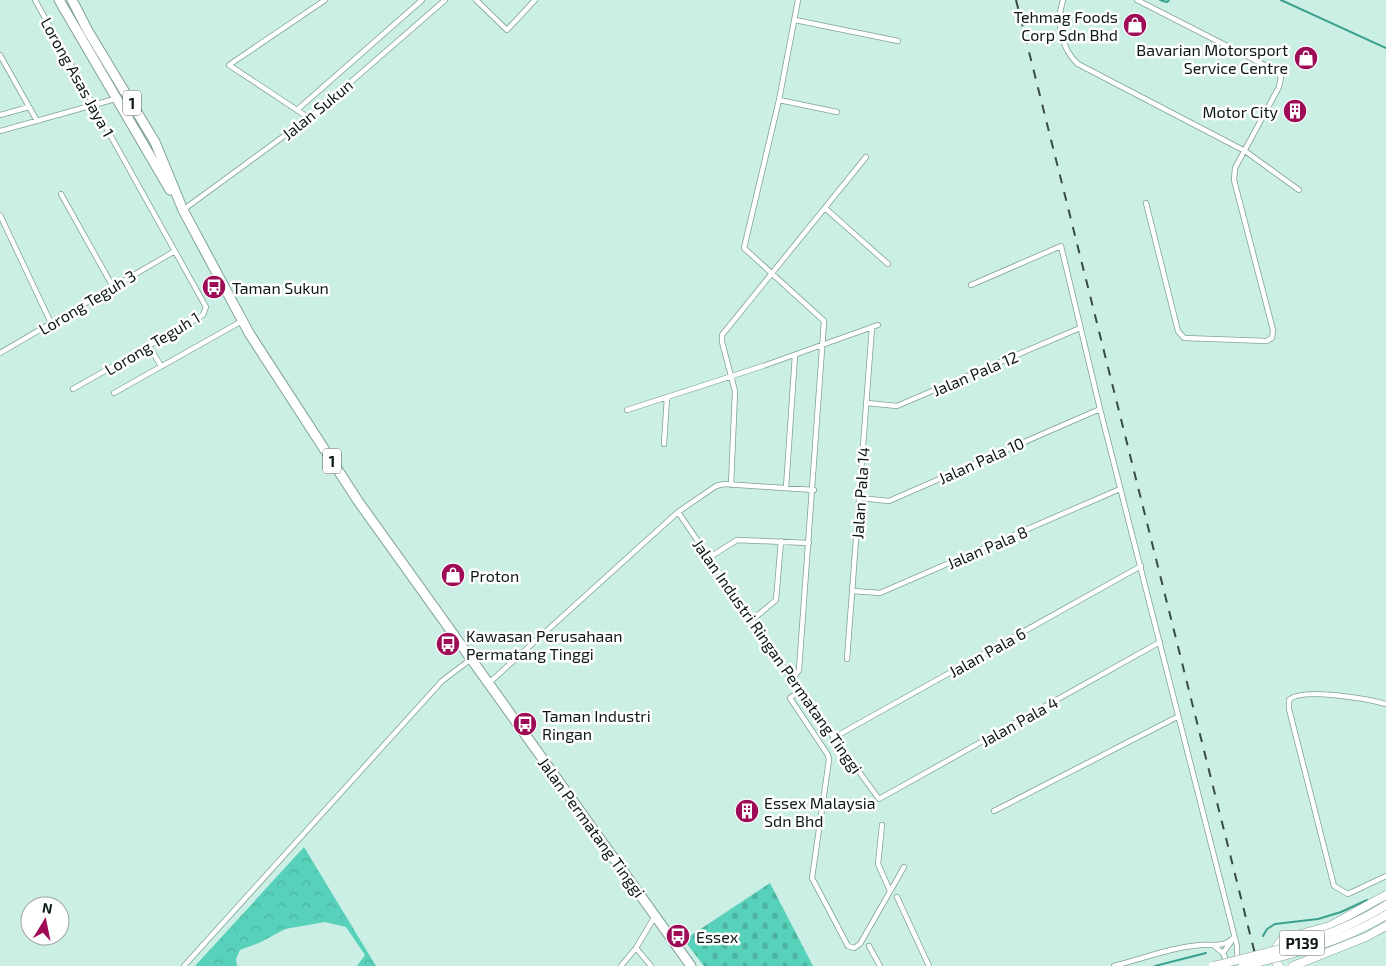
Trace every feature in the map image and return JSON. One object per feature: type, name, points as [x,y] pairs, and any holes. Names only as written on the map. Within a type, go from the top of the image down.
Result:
[{"type":"highway","name":"Jalan Permatang Tinggi","points":[[59,0],[115,99],[183,210],[242,321],[358,501],[691,966]]},
{"type":"highway","name":"Jalan Permatang Tinggi","points":[[72,0],[88,31],[155,142],[183,210]]},
{"type":"highway","points":[[115,99],[122,99],[137,111]]},
{"type":"main road","points":[[1279,966],[1273,952],[1282,939],[1330,926],[1386,895]]},
{"type":"main road","name":"P139","points":[[1213,966],[1319,938],[1356,923],[1386,905]]},
{"type":"main road","name":"P139","points":[[1243,966],[1302,951],[1341,938],[1386,915]]},
{"type":"main road","points":[[1293,966],[1366,937],[1386,926]]},
{"type":"street","name":"Lorong Asas Jaya 1","points":[[35,0],[121,154]]},
{"type":"street","points":[[309,118],[229,65],[325,0]]},
{"type":"street","points":[[297,110],[422,0]]},
{"type":"street","name":"Jalan Sukun","points":[[183,210],[309,118],[445,0]]},
{"type":"street","points":[[476,0],[507,30],[535,0]]},
{"type":"street","points":[[792,680],[799,674],[800,670],[824,345],[824,321],[744,248],[779,100],[798,0]]},
{"type":"street","points":[[1063,0],[1059,18],[1061,28],[1067,51],[1078,64],[1245,152],[1299,190]]},
{"type":"street","points":[[1137,0],[1276,71],[1281,78],[1279,87],[1235,168],[1234,180],[1273,330],[1272,338],[1266,341],[1184,338],[1178,331],[1146,203]]},
{"type":"street","points":[[795,20],[898,41]]},
{"type":"street","points":[[0,55],[37,121]]},
{"type":"street","points":[[0,130],[115,99]]},
{"type":"street","points":[[779,100],[837,112]]},
{"type":"street","points":[[0,116],[29,107]]},
{"type":"street","name":"Lorong Teguh 1","points":[[73,389],[203,315],[206,307],[121,154]]},
{"type":"street","points":[[731,485],[735,391],[722,342],[722,335],[866,158]]},
{"type":"street","points":[[61,194],[113,287]]},
{"type":"street","points":[[825,208],[888,264]]},
{"type":"street","points":[[0,215],[52,323]]},
{"type":"street","points":[[971,285],[1061,246],[1100,409],[1142,566],[1177,717],[1200,799],[1238,954],[1230,966],[1223,953],[1214,946]]},
{"type":"street","name":"Lorong Teguh 3","points":[[0,353],[174,250]]},
{"type":"street","points":[[114,394],[242,321]]},
{"type":"street","points":[[627,410],[732,377],[878,325]]},
{"type":"street","name":"Jalan Pala 14","points":[[847,659],[872,327]]},
{"type":"street","name":"Jalan Pala 12","points":[[867,403],[897,406],[1080,328]]},
{"type":"street","points":[[149,346],[161,366]]},
{"type":"street","points":[[786,488],[795,355]]},
{"type":"street","points":[[664,444],[667,397]]},
{"type":"street","name":"Jalan Pala 10","points":[[860,498],[889,501],[1100,409]]},
{"type":"street","points":[[488,683],[678,512],[720,484],[814,490]]},
{"type":"street","name":"Jalan Pala 8","points":[[853,591],[880,593],[1120,489]]},
{"type":"street","name":"Jalan Industri Ringan Permatang Tinggi","points":[[678,512],[792,680],[879,799]]},
{"type":"street","points":[[710,557],[737,540],[809,543]]},
{"type":"street","points":[[752,620],[776,600],[781,541]]},
{"type":"street","name":"Jalan Pala 6","points":[[833,738],[1142,566]]},
{"type":"street","name":"Jalan Pala 4","points":[[879,799],[1160,642]]},
{"type":"street","points":[[184,966],[442,681],[472,658]]},
{"type":"street","points":[[800,691],[790,698],[828,755],[829,760],[812,878],[848,946],[854,948],[860,944],[904,867]]},
{"type":"street","points":[[1386,704],[1366,698],[1300,694],[1289,700],[1289,708],[1334,886],[1348,894],[1386,876]]},
{"type":"street","points":[[994,810],[1177,717]]},
{"type":"street","points":[[882,824],[878,864],[890,891]]},
{"type":"street","points":[[897,897],[929,966]]},
{"type":"street","points":[[621,966],[636,948],[655,915]]},
{"type":"street","points":[[1114,966],[1199,945],[1214,946],[1225,944],[1233,938]]},
{"type":"street","points":[[1223,953],[1233,938]]},
{"type":"street","points":[[869,946],[880,966]]},
{"type":"street","points":[[636,948],[651,966]]},
{"type":"green space","points":[[304,847],[376,966],[357,966],[365,955],[346,927],[325,922],[285,929],[261,942],[240,950],[236,959],[237,966],[195,966]]},
{"type":"green space","points":[[770,883],[813,966],[704,966],[684,940]]},
{"type":"waterway","points":[[1160,0],[1167,2],[1169,0]]},
{"type":"waterway","points":[[1281,0],[1386,48]]},
{"type":"waterway","points":[[1263,936],[1267,929],[1275,924],[1318,919],[1341,912],[1367,900]]},
{"type":"waterway","points":[[1155,966],[1206,953]]},
{"type":"railway","points":[[1016,0],[1258,966]]},
{"type":"place","name":"Tehmag Foods Corp Sdn Bhd","points":[[1135,25]]},
{"type":"place","name":"Bavarian Motorsport Service Centre","points":[[1306,58]]},
{"type":"place","name":"Motor City","points":[[1295,111]]},
{"type":"place","name":"Taman Sukun","points":[[214,287]]},
{"type":"place","name":"Proton","points":[[453,575]]},
{"type":"place","name":"Kawasan Perusahaan Permatang Tinggi","points":[[448,644]]},
{"type":"place","name":"Taman Industri Ringan","points":[[525,724]]},
{"type":"place","name":"Essex Malaysia Sdn Bhd","points":[[747,811]]},
{"type":"place","name":"Essex","points":[[678,936]]}]
